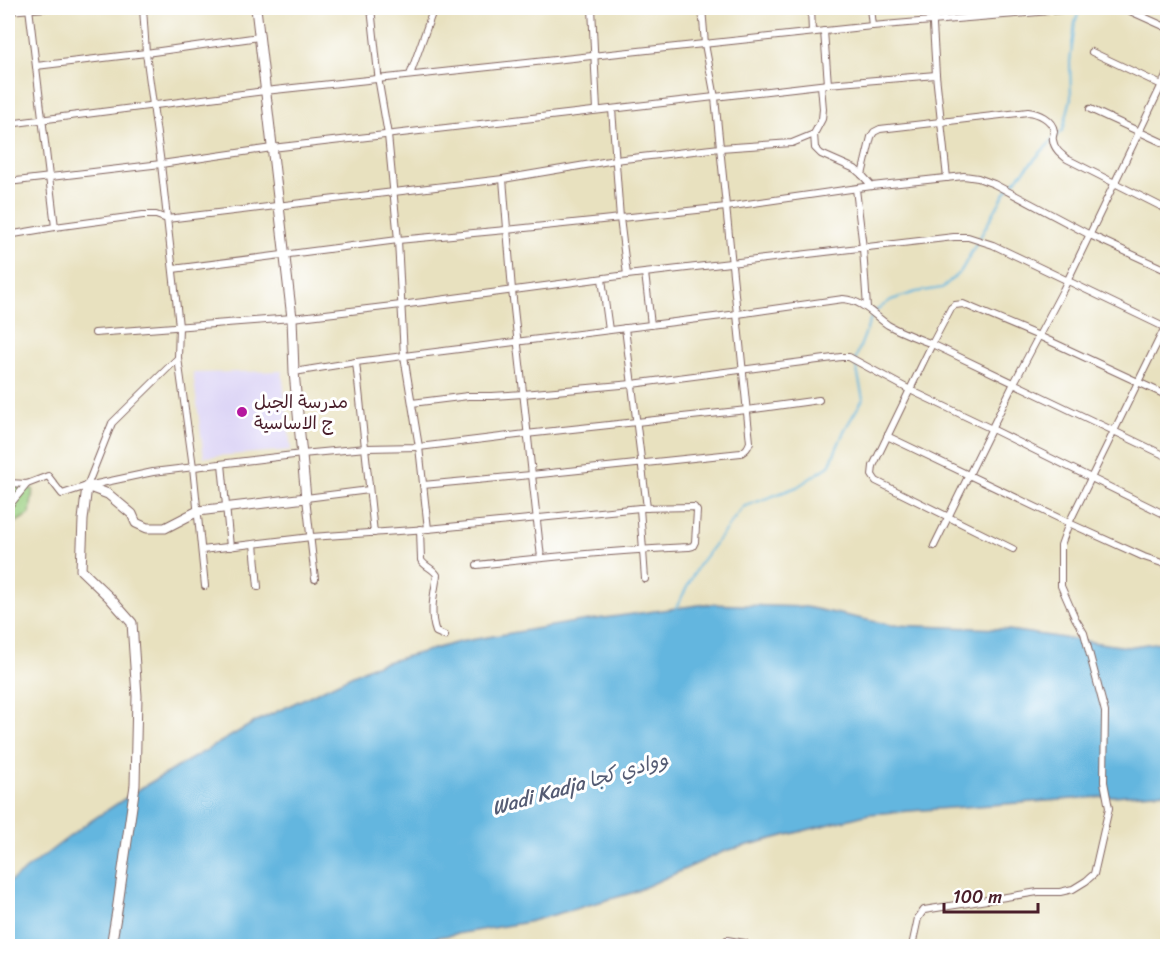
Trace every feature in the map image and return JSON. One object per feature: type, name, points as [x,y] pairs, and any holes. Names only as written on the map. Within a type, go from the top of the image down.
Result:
[{"type":"main road","points":[[111,946],[135,784],[137,696],[132,623],[110,597],[81,570],[82,520],[87,486],[108,494],[132,514],[136,523],[147,528],[165,528],[198,511],[306,498],[294,372],[292,318],[256,8]]},
{"type":"street","points":[[29,8],[55,227]]},
{"type":"street","points":[[8,11],[46,8]]},
{"type":"street","points":[[143,8],[146,53],[179,326],[178,358],[206,586]]},
{"type":"street","points":[[371,8],[388,135],[398,240],[404,356],[423,485],[424,529],[421,560],[437,575],[432,606],[433,623],[436,632],[445,636]]},
{"type":"street","points":[[410,75],[431,16],[437,8]]},
{"type":"street","points":[[592,8],[597,111]]},
{"type":"street","points":[[423,485],[531,476],[746,451],[750,442],[738,314],[715,98],[705,44],[702,8]]},
{"type":"street","points":[[811,8],[812,32]]},
{"type":"street","points":[[870,8],[872,26]]},
{"type":"street","points":[[932,8],[936,75],[947,178]]},
{"type":"street","points":[[985,8],[986,16]]},
{"type":"street","points":[[8,124],[410,75],[872,26],[1062,10]]},
{"type":"street","points":[[1128,10],[1167,28]]},
{"type":"street","points":[[824,31],[823,109],[822,119],[814,134],[815,148],[821,154],[855,169],[872,186]]},
{"type":"street","points":[[36,66],[259,37]]},
{"type":"street","points":[[1092,52],[1164,87]]},
{"type":"street","points":[[934,546],[1014,383],[1068,280],[1138,131],[1164,87],[1167,72]]},
{"type":"street","points":[[8,182],[272,148],[824,84],[936,75]]},
{"type":"street","points":[[612,109],[620,218],[627,275]]},
{"type":"street","points":[[1090,109],[1167,145]]},
{"type":"street","points":[[862,174],[871,137],[880,129],[1028,112],[1039,114],[1050,122],[1054,129],[1053,141],[1058,151],[1067,159],[1167,210]]},
{"type":"street","points":[[8,235],[143,215],[156,215],[167,219],[278,207],[503,179],[615,160],[720,148],[792,143],[814,134]]},
{"type":"street","points":[[172,269],[398,240],[726,207],[872,186],[964,176],[994,184],[1090,235],[1167,271]]},
{"type":"street","points":[[503,179],[526,434],[541,558]]},
{"type":"street","points":[[856,189],[867,309]]},
{"type":"street","points":[[95,333],[292,318],[627,275],[954,237],[968,237],[993,245],[1166,326],[1113,431],[1069,523],[1061,545],[1061,586],[1084,633],[1105,712],[1104,782],[1109,808],[1094,874],[1073,889],[1060,892],[1038,892],[924,910],[918,918],[912,946]]},
{"type":"street","points":[[645,273],[651,325]]},
{"type":"street","points":[[602,279],[609,330]]},
{"type":"street","points":[[294,372],[843,299],[861,304],[899,331],[932,344],[1167,457]]},
{"type":"street","points":[[1012,549],[876,481],[872,475],[873,466],[887,436],[951,308],[963,304],[1039,336],[1167,396]]},
{"type":"street","points":[[625,328],[641,464],[645,579]]},
{"type":"street","points":[[412,403],[468,396],[523,394],[632,384],[743,368],[849,357],[910,390],[1167,516]]},
{"type":"street","points":[[87,486],[112,423],[178,358]]},
{"type":"street","points":[[356,362],[374,533]]},
{"type":"street","points":[[8,483],[27,484],[48,476],[62,494],[87,486],[153,472],[193,467],[366,448],[419,447],[747,411],[819,400]]},
{"type":"street","points":[[887,436],[1144,557],[1165,564],[1167,561]]},
{"type":"street","points":[[222,464],[230,547]]},
{"type":"street","points":[[8,507],[27,484]]},
{"type":"street","points":[[315,579],[306,498],[369,490]]},
{"type":"street","points":[[202,550],[311,537],[424,529],[644,508],[694,507],[697,511],[695,542],[689,547],[644,549],[477,565]]},
{"type":"street","points":[[254,544],[258,587]]},
{"type":"street","points":[[727,940],[745,943],[747,946]]},
{"type":"shaded area","name":"مدرسة الجبل ج الاساسية","points":[[282,371],[291,450],[204,457],[193,373]]},
{"type":"green space","points":[[8,483],[33,489],[30,514],[8,527]]},
{"type":"water","name":"Wadi Kadja ووادي كجا","points":[[706,604],[806,607],[891,625],[1001,629],[1127,647],[1167,641],[1167,792],[869,814],[725,851],[632,893],[528,922],[432,938],[422,946],[8,946],[8,883],[86,824],[141,788],[255,722],[372,666],[459,642],[575,622]]},
{"type":"waterway","points":[[676,608],[698,566],[743,507],[797,487],[829,466],[845,429],[863,399],[855,360],[873,313],[891,300],[916,292],[942,288],[961,271],[1006,191],[1063,130],[1071,98],[1070,62],[1075,23],[1080,8]]},
{"type":"place","name":"مدرسة الجبل ج الاساسية","points":[[242,412]]}]
